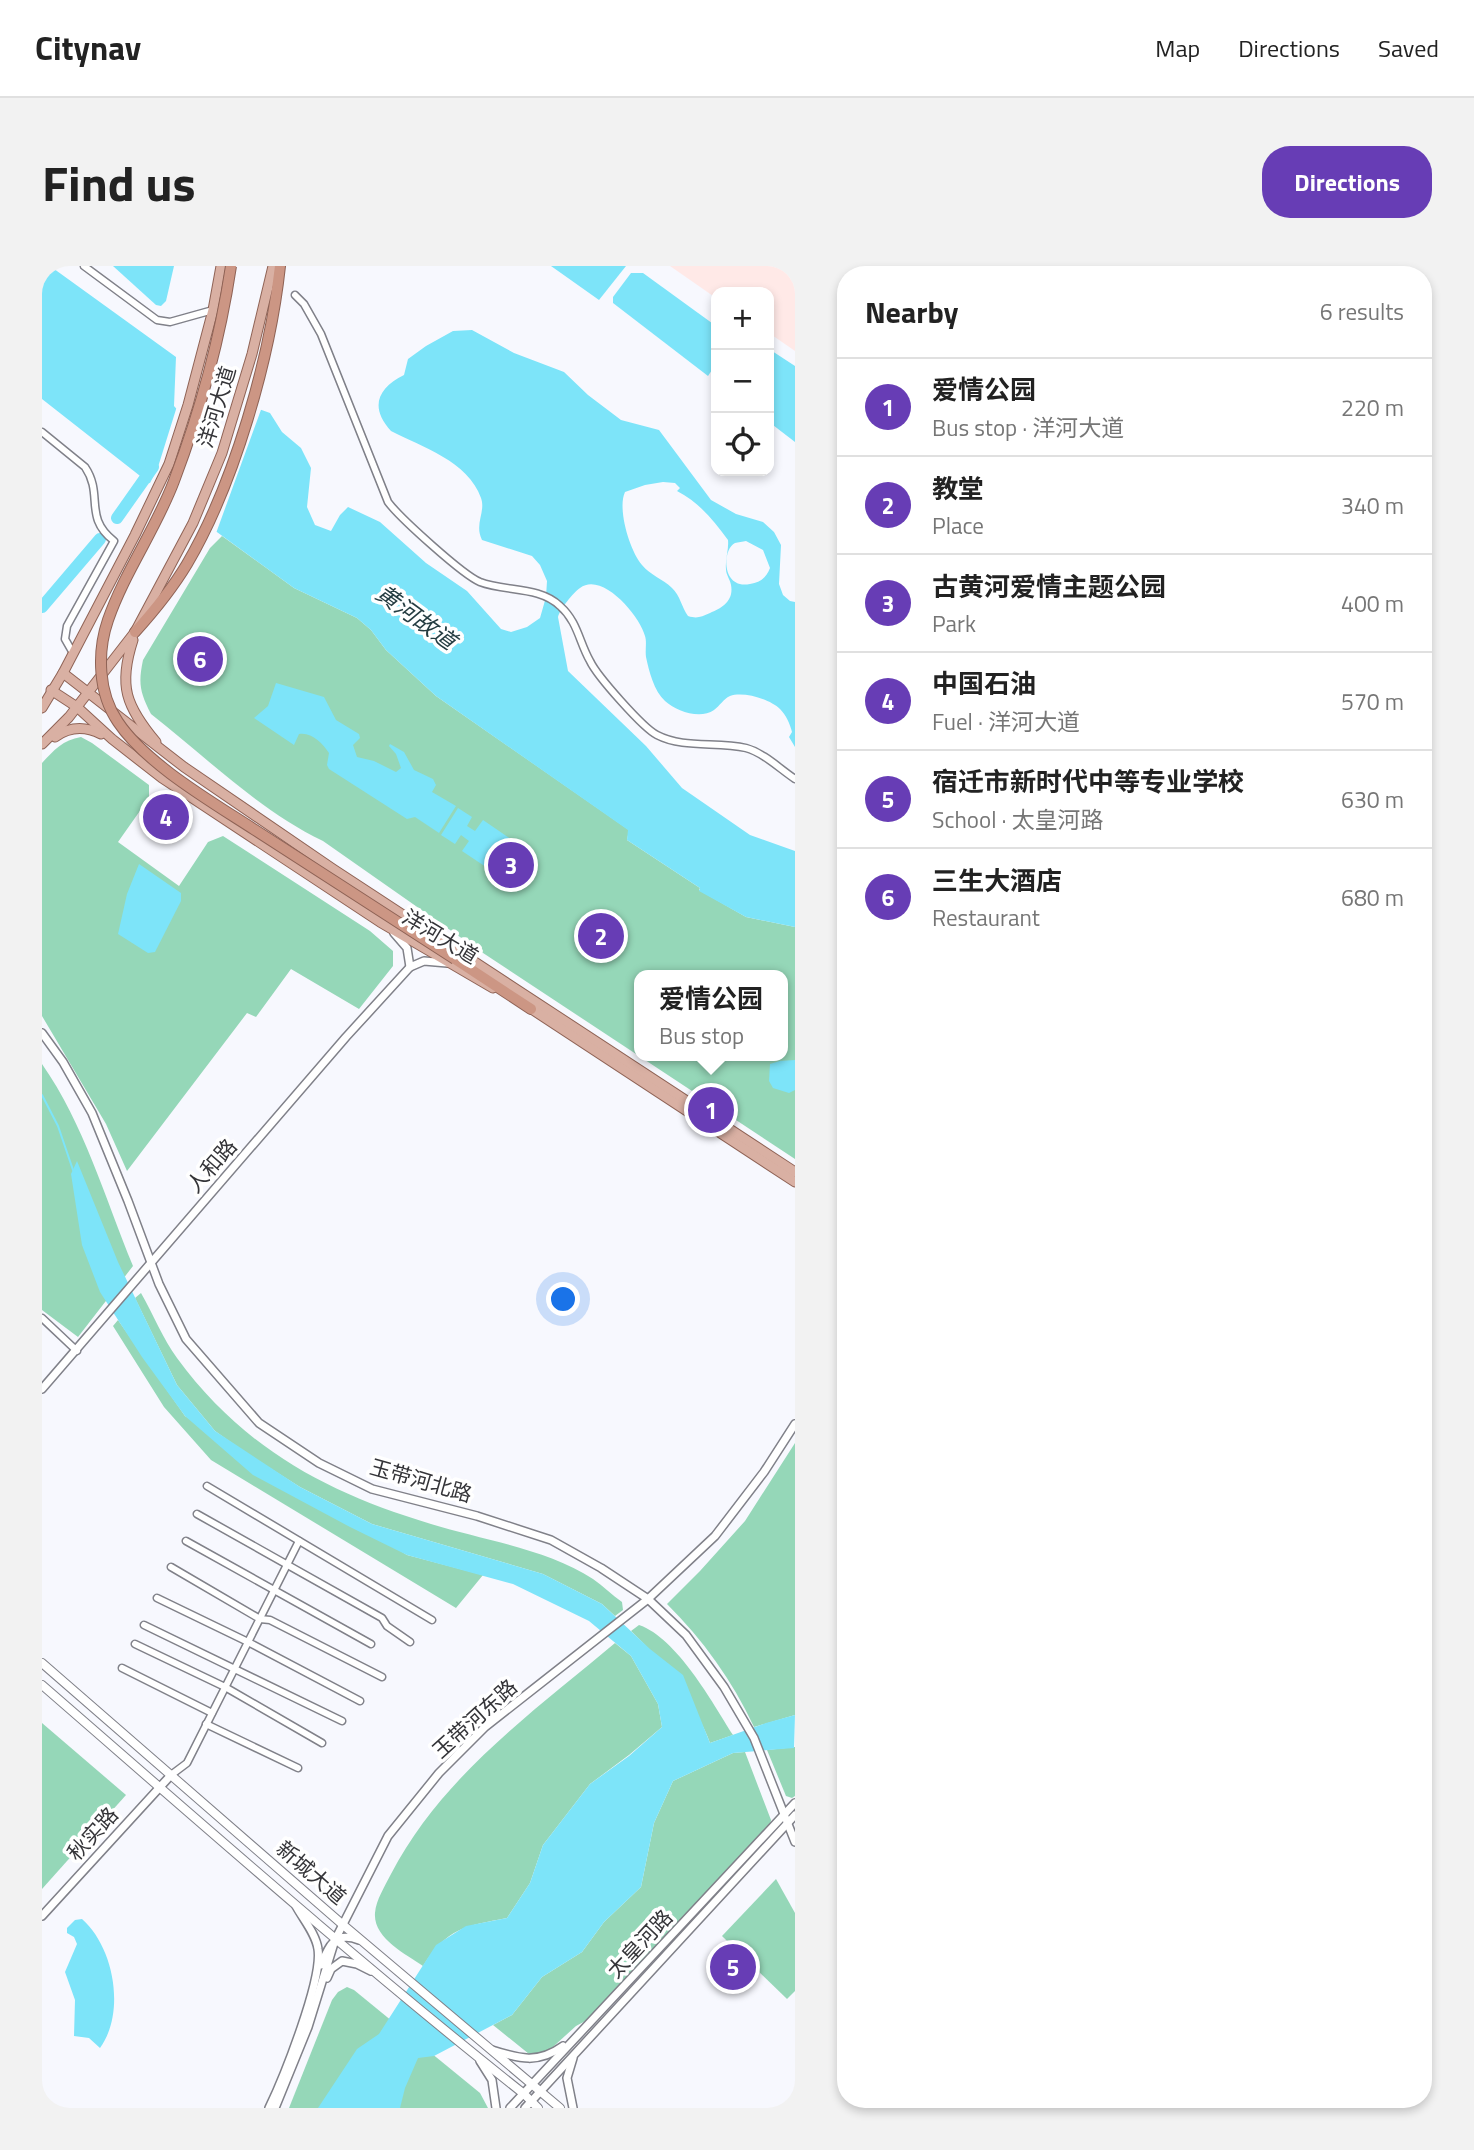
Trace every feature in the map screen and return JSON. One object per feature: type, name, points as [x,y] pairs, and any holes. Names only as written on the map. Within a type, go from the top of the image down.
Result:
[{"type":"highway","points":[[231,266],[226,302],[207,379],[174,481],[108,621],[101,664],[104,691],[117,721],[155,760],[230,814],[451,961],[531,1009]]},
{"type":"highway","points":[[135,632],[164,599],[187,563],[213,512],[230,467],[269,336],[280,266]]},
{"type":"main road","name":"洋河大道","points":[[221,266],[214,310],[169,464],[63,673],[51,690],[162,778],[385,925],[451,961]]},
{"type":"main road","name":"洋河大道","points":[[42,745],[69,717],[135,632],[178,551],[222,453],[255,342],[273,266]]},
{"type":"main road","points":[[135,632],[126,668],[125,689],[129,705],[166,754]]},
{"type":"main road","name":"洋河大道","points":[[63,673],[166,754],[333,869],[795,1172]]},
{"type":"main road","points":[[42,708],[51,690]]},
{"type":"main road","points":[[42,745],[63,732],[79,728],[112,739]]},
{"type":"main road","points":[[531,1009],[795,1182]]},
{"type":"main road","name":"新城大道","points":[[42,1663],[342,1924],[559,2108]]},
{"type":"main road","name":"新城大道","points":[[42,1685],[335,1940],[524,2094],[531,2106]]},
{"type":"street","points":[[84,266],[157,320],[170,322],[214,310]]},
{"type":"street","points":[[295,295],[304,304],[321,334],[392,507],[473,578],[494,586],[553,600],[576,624],[584,651],[595,672],[645,727],[658,736],[684,743],[747,749],[768,759],[795,779]]},
{"type":"street","points":[[42,432],[90,474],[94,486],[95,518],[114,541],[67,626],[65,639],[73,653]]},
{"type":"street","points":[[385,925],[405,945],[410,967],[424,961],[451,961]]},
{"type":"street","name":"人和路","points":[[42,1389],[346,1037],[410,967]]},
{"type":"street","name":"玉带河北路","points":[[42,1033],[63,1062],[92,1114],[152,1264],[186,1339],[259,1423],[319,1463],[372,1489],[477,1516],[551,1540],[648,1599],[686,1635],[724,1688],[754,1738],[795,1842]]},
{"type":"street","points":[[42,1318],[77,1351]]},
{"type":"street","name":"玉带河东路","points":[[275,2108],[294,2067],[335,1940],[388,1836],[439,1773],[485,1727],[648,1599],[715,1536],[764,1472],[795,1424]]},
{"type":"street","points":[[207,1486],[432,1620]]},
{"type":"street","points":[[197,1514],[382,1618],[387,1626],[410,1642]]},
{"type":"street","points":[[186,1541],[372,1644]]},
{"type":"street","points":[[172,1775],[187,1763],[299,1541]]},
{"type":"street","points":[[171,1567],[260,1619],[270,1620],[382,1677]]},
{"type":"street","points":[[157,1598],[360,1701]]},
{"type":"street","points":[[144,1625],[342,1721]]},
{"type":"street","points":[[135,1644],[225,1687],[322,1743]]},
{"type":"street","points":[[122,1668],[212,1713]]},
{"type":"street","points":[[206,1724],[298,1768]]},
{"type":"street","name":"秋实路","points":[[42,1916],[172,1775]]},
{"type":"street","name":"太皇河路","points":[[531,2106],[541,2091],[785,1820],[795,1803]]},
{"type":"street","name":"太皇河路","points":[[510,2108],[785,1820],[795,1815]]},
{"type":"street","points":[[270,2108],[281,2082],[319,1959],[318,1945],[295,1905]]},
{"type":"street","points":[[312,1987],[328,1948],[335,1940],[349,1936],[363,1941]]},
{"type":"street","points":[[317,1998],[331,1969],[337,1963],[349,1962],[374,1972]]},
{"type":"street","points":[[491,2049],[510,2056],[546,2057],[575,2038]]},
{"type":"street","points":[[573,2108],[567,2078],[574,2055]]},
{"type":"street","points":[[478,2057],[492,2080],[496,2108]]},
{"type":"shaded area","points":[[670,266],[795,266],[795,351],[774,336],[774,287],[711,287],[711,295]]},
{"type":"green space","points":[[222,536],[294,588],[357,618],[371,630],[386,650],[436,696],[629,830],[627,840],[700,888],[699,890],[746,917],[795,927],[795,1159],[647,1061],[788,1061],[788,970],[634,970],[634,1053],[480,951],[323,841],[255,799],[151,714],[144,700],[141,675],[143,660],[210,548]]},
{"type":"green space","points":[[81,737],[149,785],[149,798],[118,842],[179,886],[208,842],[223,836],[370,931],[393,951],[393,966],[359,1009],[291,969],[256,1017],[247,1013],[127,1171],[106,1124],[42,1016],[42,763],[64,743]]},
{"type":"green space","points":[[42,1064],[82,1136],[133,1266],[78,1337],[42,1310]]},
{"type":"green space","points":[[141,1293],[172,1351],[203,1390],[230,1418],[290,1463],[322,1482],[393,1512],[556,1560],[597,1582],[622,1602],[623,1610],[615,1616],[602,1604],[543,1574],[372,1524],[300,1487],[246,1453],[215,1431],[177,1385],[135,1298]]},
{"type":"green space","points":[[118,1320],[185,1416],[407,1555],[483,1575],[456,1608],[211,1460],[164,1407],[113,1326]]},
{"type":"green space","points":[[795,1443],[795,1715],[754,1727],[716,1661],[667,1604],[745,1521]]},
{"type":"green space","points":[[639,1625],[653,1632],[680,1657],[733,1735],[710,1743],[697,1714],[676,1683],[631,1631]]},
{"type":"green space","points":[[615,1643],[631,1656],[658,1704],[662,1727],[590,1784],[543,1845],[530,1883],[507,1918],[468,1927],[449,1936],[423,1966],[385,1938],[376,1922],[377,1903],[391,1874],[436,1806],[463,1776],[491,1748]]},
{"type":"green space","points":[[42,1723],[126,1795],[42,1889]]},
{"type":"green space","points":[[795,1747],[795,1796],[792,1798],[786,1796],[767,1750]]},
{"type":"green space","points":[[745,1752],[771,1820],[770,1826],[593,2017],[576,2026],[544,2055],[529,2054],[493,2025],[512,2015],[542,1977],[582,1952],[604,1922],[641,1887],[654,1823],[673,1781],[733,1753]]},
{"type":"green space","points":[[776,1879],[795,1913],[795,1991],[787,1999],[722,1936]]},
{"type":"green space","points":[[347,1987],[480,2093],[488,2108],[289,2108],[332,2000],[338,1992]]},
{"type":"water","name":"黄河故道","points":[[42,266],[50,266],[176,357],[174,406],[201,436],[242,403],[270,413],[282,432],[301,448],[311,468],[307,507],[315,525],[331,531],[348,507],[380,522],[426,563],[467,591],[501,629],[511,632],[527,627],[540,618],[547,581],[540,565],[532,556],[482,540],[479,529],[482,503],[475,485],[466,474],[443,457],[391,431],[380,414],[383,392],[404,375],[408,359],[426,346],[453,331],[472,330],[514,353],[564,372],[588,395],[621,420],[659,430],[711,500],[736,514],[763,522],[774,532],[781,545],[779,584],[783,595],[795,602],[795,747],[789,737],[792,732],[784,714],[776,705],[763,699],[749,695],[730,696],[714,710],[702,714],[682,711],[665,701],[650,674],[642,627],[619,598],[599,586],[589,584],[580,588],[567,601],[558,617],[568,671],[646,746],[682,788],[750,835],[795,851],[795,927],[746,917],[699,891],[700,888],[627,840],[628,830],[436,696],[386,650],[371,630],[357,618],[294,588],[144,479],[42,399]],"holes":[[[675,483],[680,488],[677,491],[699,507],[728,540],[726,558],[735,543],[746,541],[763,550],[770,568],[760,581],[740,584],[729,575],[726,561],[731,585],[729,600],[714,611],[701,616],[688,616],[675,591],[649,572],[637,559],[624,519],[625,492],[645,485]]]},
{"type":"water","points":[[113,266],[174,266],[166,301],[161,306],[156,305]]},
{"type":"water","points":[[551,266],[626,266],[599,300]]},
{"type":"water","points":[[631,273],[643,273],[711,322],[711,372],[708,376],[613,303],[613,297]]},
{"type":"water","points":[[774,352],[795,366],[795,442],[774,426]]},
{"type":"water","points":[[276,683],[324,697],[336,720],[359,734],[360,738],[353,745],[357,757],[374,761],[396,772],[401,768],[396,754],[389,746],[390,744],[404,752],[414,770],[433,779],[436,785],[432,792],[456,806],[439,833],[415,817],[407,819],[329,769],[329,753],[312,736],[299,734],[294,745],[254,718],[268,706]]},
{"type":"water","points":[[458,808],[472,817],[467,826],[475,831],[483,820],[512,840],[492,871],[462,851],[469,841],[461,835],[455,844],[441,835]]},
{"type":"water","points":[[139,864],[181,893],[181,901],[155,952],[148,953],[118,934],[127,894]]},
{"type":"water","points":[[795,1060],[795,1090],[789,1093],[773,1088],[769,1081],[770,1064]]},
{"type":"water","points":[[77,1161],[118,1262],[177,1385],[215,1431],[300,1487],[372,1524],[543,1574],[602,1604],[650,1649],[683,1675],[710,1743],[795,1715],[794,1748],[733,1753],[673,1781],[654,1823],[641,1887],[604,1922],[582,1952],[542,1977],[512,2015],[434,2056],[418,2058],[400,2108],[318,2108],[357,2049],[379,2034],[436,1945],[466,1926],[507,1918],[530,1883],[543,1845],[590,1784],[629,1756],[662,1727],[658,1704],[631,1656],[589,1621],[513,1584],[407,1555],[350,1527],[253,1475],[185,1416],[142,1357],[100,1292],[82,1245],[71,1174]]},
{"type":"water","points":[[82,1919],[102,1946],[113,1980],[113,2017],[100,2048],[89,2038],[74,2036],[75,2000],[65,1972],[77,1944],[74,1937],[67,1933],[67,1928],[75,1920]]},
{"type":"pier","points":[[224,389],[262,407],[215,536],[148,487],[158,467],[178,403],[201,430],[211,398]]},
{"type":"waterway","points":[[117,518],[153,467]]},
{"type":"waterway","points":[[42,607],[100,539]]},
{"type":"waterway","points":[[42,1095],[58,1126],[73,1170]]},
{"type":"place","name":"三生大酒店","points":[[200,659]]},
{"type":"place","name":"中国石油","points":[[166,817]]},
{"type":"place","name":"古黄河爱情主题公园","points":[[511,865]]},
{"type":"place","name":"教堂","points":[[601,936]]},
{"type":"place","name":"爱情公园","points":[[711,1110]]},
{"type":"place","name":"宿迁市新时代中等专业学校","points":[[733,1967]]}]
